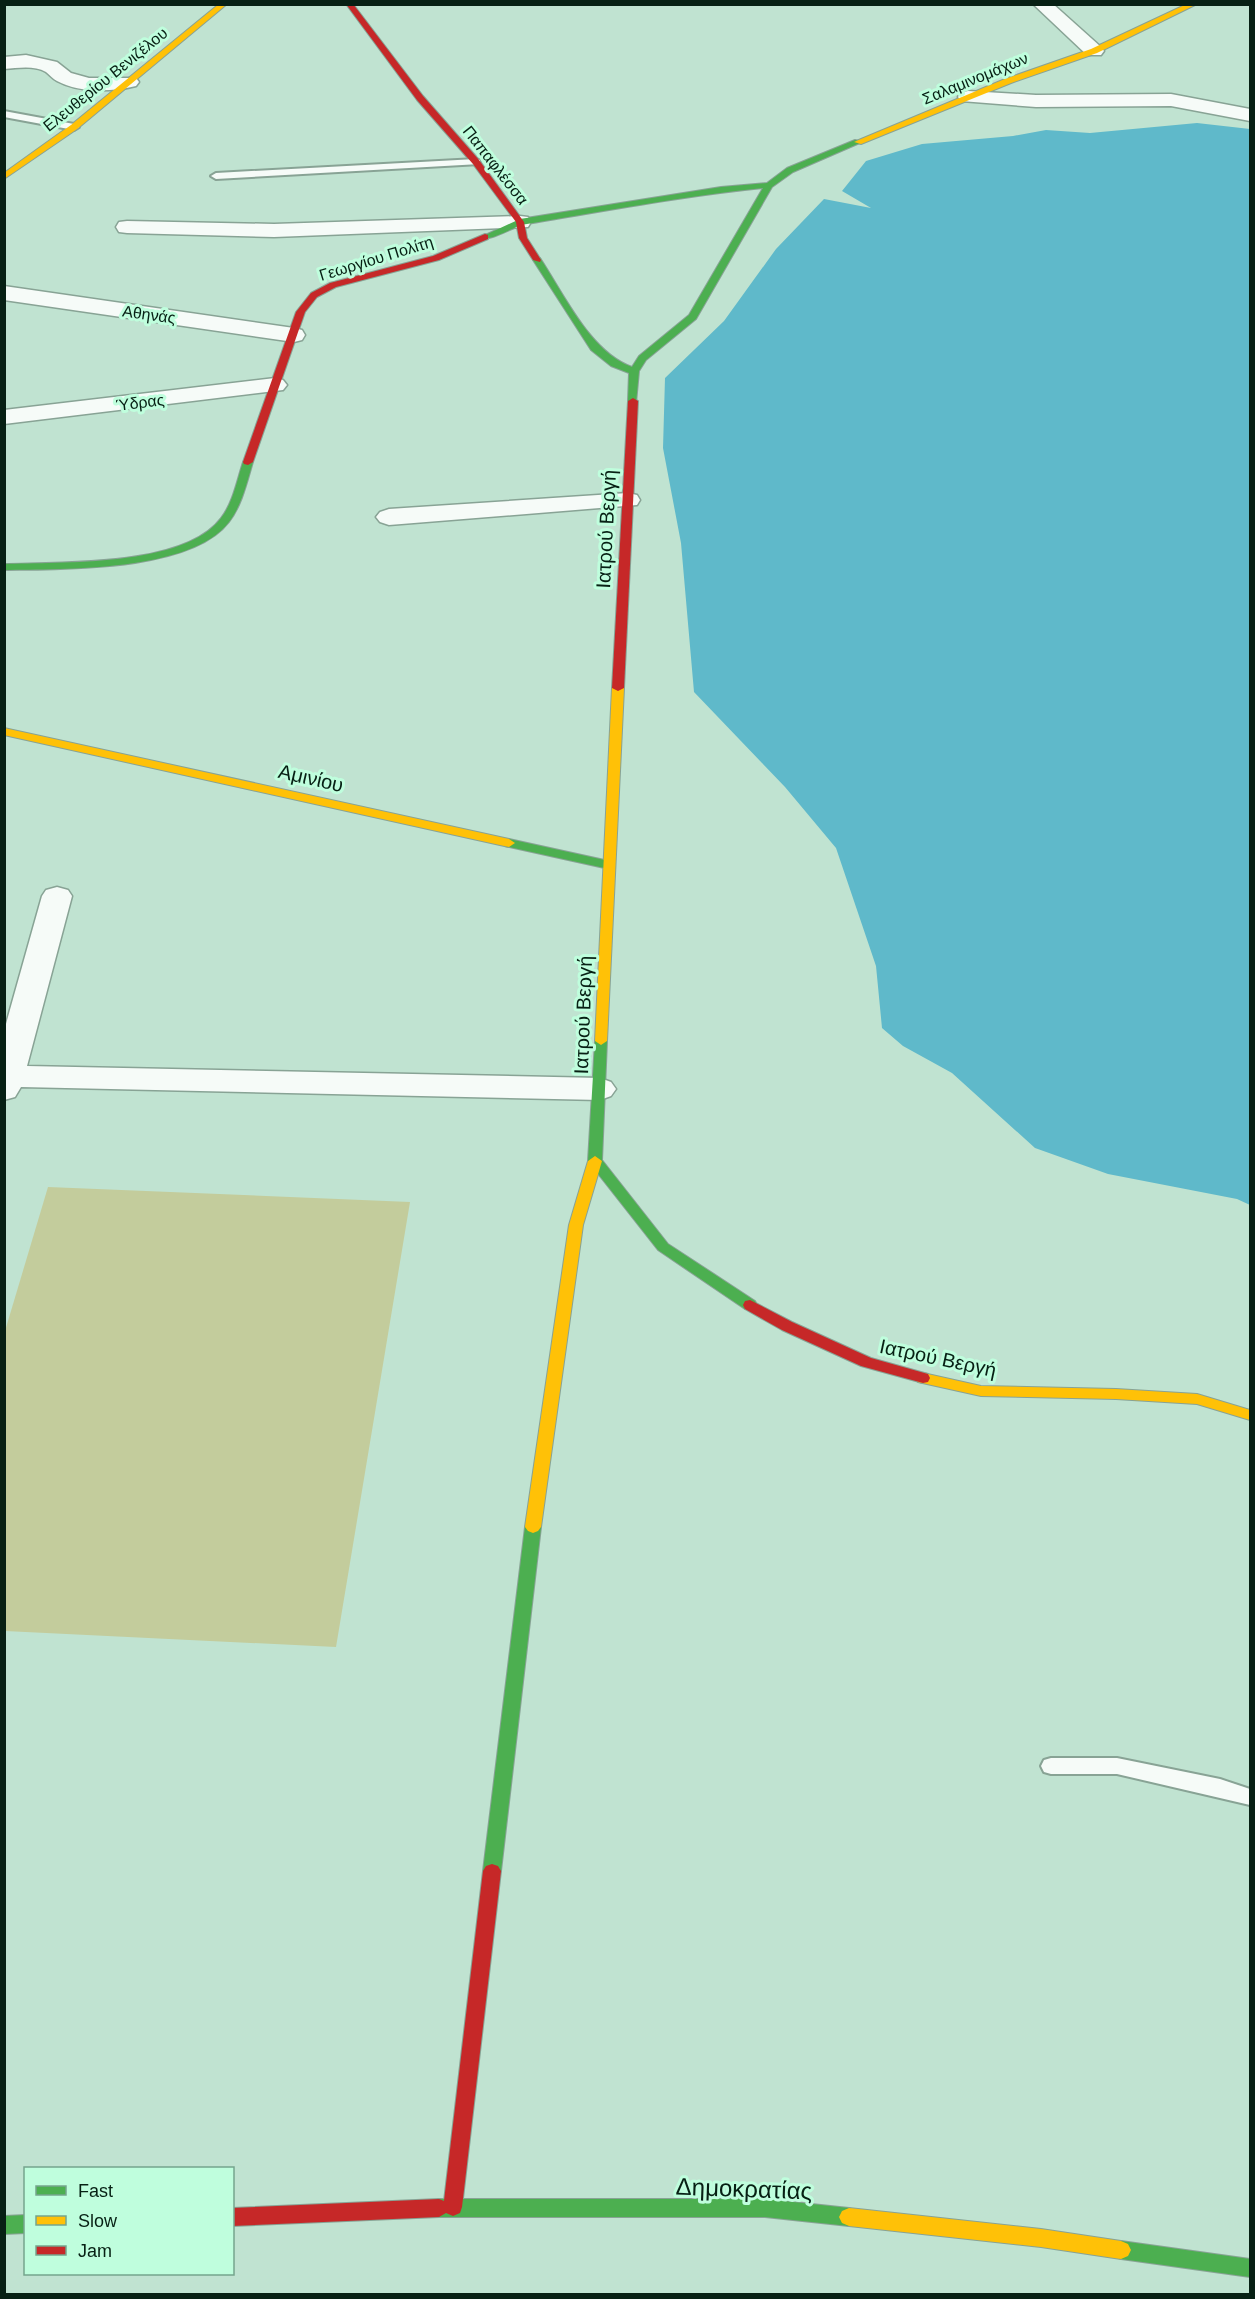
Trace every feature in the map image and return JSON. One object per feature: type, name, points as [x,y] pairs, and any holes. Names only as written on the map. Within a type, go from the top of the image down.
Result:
[{"type":"main road","name":"Ελευθερίου Βενιζέλου","points":[[4,177],[74,128],[224,4]]},
{"type":"main road","name":"Παπαφλέσσα","points":[[349,4],[420,98],[476,162],[520,222],[523,238],[594,348],[614,364],[634,371]]},
{"type":"main road","name":"Σαλαμινομάχων","points":[[769,185],[790,170],[968,97],[1094,51],[1194,4]]},
{"type":"main road","name":"Γεωργίου Πολίτη","points":[[4,567],[161,556],[200,540],[222,525],[236,497],[301,312],[314,295],[333,285],[436,258],[520,222],[720,190],[769,185]]},
{"type":"main road","points":[[634,371],[642,358],[693,317],[769,185]]},
{"type":"main road","name":"Ιατρού Βεργή","points":[[634,371],[595,1161],[663,1246],[720,1287],[787,1326],[866,1362],[926,1379],[981,1391],[1116,1394],[1197,1399],[1251,1414]]},
{"type":"main road","name":"Αμινίου","points":[[4,731],[609,865]]},
{"type":"main road","points":[[453,2207],[524,1596],[576,1225],[595,1161]]},
{"type":"main road","name":"Δημοκρατίας","points":[[234,2217],[453,2207],[765,2208],[1041,2238],[1251,2268]]},
{"type":"main road","points":[[4,2225],[24,2224]]},
{"type":"street","points":[[1042,4],[1094,51]]},
{"type":"street","points":[[4,63],[26,61],[50,66],[64,77],[88,84],[129,82]]},
{"type":"street","points":[[968,97],[1036,101],[1171,100],[1251,115]]},
{"type":"street","points":[[127,227],[174,230],[252,230],[520,222]]},
{"type":"street","name":"Αθηνάς","points":[[4,293],[294,335]]},
{"type":"street","name":"Ύδρας","points":[[4,417],[275,385]]},
{"type":"street","points":[[389,517],[628,500]]},
{"type":"street","points":[[57,896],[6,1080],[600,1089]]},
{"type":"lane","points":[[4,114],[74,128]]},
{"type":"lane","points":[[216,176],[476,162]]},
{"type":"lane","points":[[1051,1766],[1117,1766],[1251,1797]]},
{"type":"green space","points":[[48,1187],[410,1202],[336,1647],[5,1631],[5,1331]]},
{"type":"water","points":[[1197,123],[1250,129],[1250,1205],[1237,1199],[1108,1174],[1035,1148],[952,1073],[903,1046],[882,1028],[876,966],[836,848],[785,787],[694,692],[681,543],[663,448],[665,378],[724,321],[776,249],[824,199],[871,208],[842,191],[866,161],[922,144],[1013,136],[1046,130],[1090,133]]},
{"type":"traffic: fast","points":[[633,401],[634,371],[642,358],[693,317],[769,185],[790,170],[858,142]]},
{"type":"traffic: fast","points":[[485,237],[520,222],[721,190],[769,185]]},
{"type":"traffic: fast","points":[[537,260],[594,348],[614,364],[634,371]]},
{"type":"traffic: fast","points":[[4,567],[121,561],[182,549],[206,537],[224,522],[235,501],[248,462]]},
{"type":"traffic: fast","points":[[509,843],[609,865]]},
{"type":"traffic: fast","points":[[601,1041],[595,1161],[663,1247],[750,1305]]},
{"type":"traffic: fast","points":[[492,1871],[533,1527]]},
{"type":"traffic: fast","points":[[439,2208],[765,2208],[849,2217]]},
{"type":"traffic: fast","points":[[4,2225],[24,2224]]},
{"type":"traffic: fast","points":[[1121,2250],[1250,2268]]},
{"type":"traffic: slow","points":[[4,177],[74,127],[224,4]]},
{"type":"traffic: slow","points":[[858,142],[1008,81],[1094,51],[1194,4]]},
{"type":"traffic: slow","points":[[601,1041],[618,688]]},
{"type":"traffic: slow","points":[[4,731],[509,843]]},
{"type":"traffic: slow","points":[[533,1527],[576,1225],[595,1161]]},
{"type":"traffic: slow","points":[[923,1378],[981,1391],[1116,1394],[1197,1399],[1250,1415]]},
{"type":"traffic: slow","points":[[849,2217],[1041,2238],[1121,2250]]},
{"type":"traffic: jam","points":[[349,4],[420,98],[476,162],[520,222],[523,238],[537,260]]},
{"type":"traffic: jam","points":[[248,462],[301,312],[314,295],[333,285],[436,258],[485,237]]},
{"type":"traffic: jam","points":[[618,688],[633,401]]},
{"type":"traffic: jam","points":[[750,1305],[787,1326],[866,1362],[923,1378]]},
{"type":"traffic: jam","points":[[453,2207],[492,1871]]},
{"type":"traffic: jam","points":[[234,2217],[439,2208]]}]
